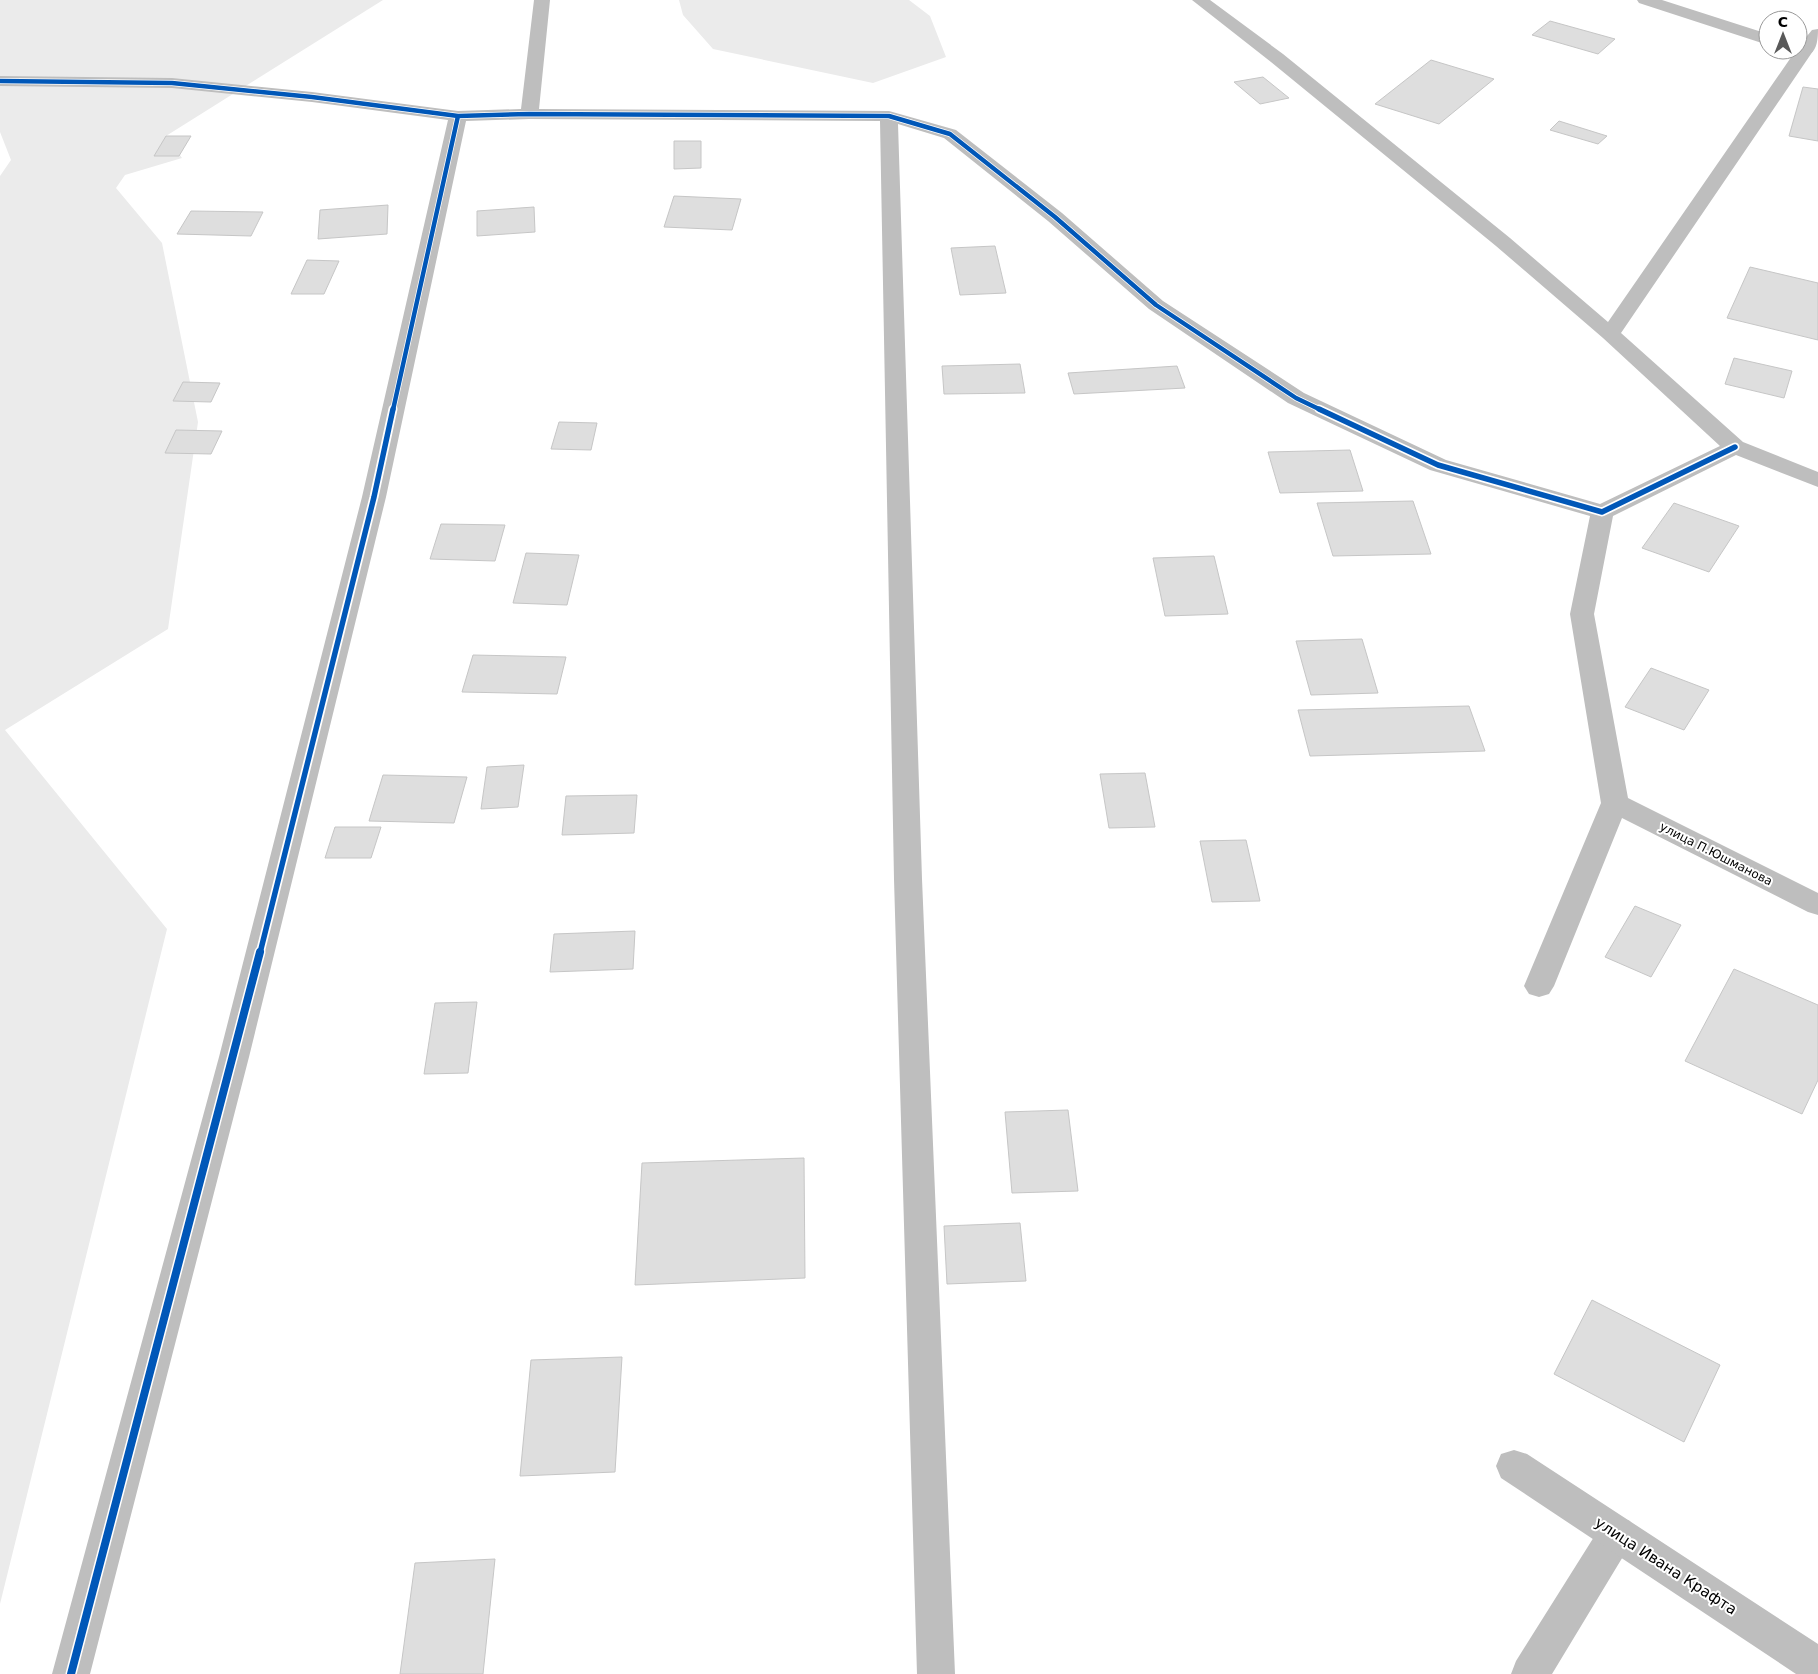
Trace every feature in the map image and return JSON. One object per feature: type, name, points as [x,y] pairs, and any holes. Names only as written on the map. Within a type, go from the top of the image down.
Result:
[{"type":"street","points":[[529,114],[542,0]]},
{"type":"street","points":[[1200,0],[1292,70],[1503,242],[1610,334],[1736,447],[1818,480]]},
{"type":"street","points":[[1645,0],[1758,37]]},
{"type":"street","points":[[1808,43],[1818,34]]},
{"type":"street","points":[[1610,334],[1794,60]]},
{"type":"street","points":[[0,81],[172,83],[312,97],[458,116],[529,114],[889,116],[950,134],[1055,217],[1156,305],[1296,398],[1438,465],[1602,512],[1736,447]]},
{"type":"street","points":[[71,1674],[234,1057],[374,497],[458,116]]},
{"type":"street","points":[[889,116],[908,879],[936,1674]]},
{"type":"street","points":[[1540,986],[1615,803],[1582,614],[1602,512]]},
{"type":"street","name":"улица П.Юшманова","points":[[1615,803],[1818,905]]},
{"type":"street","name":"улица Ивана Крафта","points":[[1514,1466],[1818,1666]]},
{"type":"street","points":[[1530,1674],[1617,1533]]},
{"type":"shaded area","points":[[0,0],[383,0],[166,136],[182,158],[125,175],[116,188],[162,243],[198,422],[168,629],[5,730],[167,929],[0,1604],[0,176],[11,160],[0,132]]},
{"type":"shaded area","points":[[679,0],[909,0],[930,16],[946,57],[873,83],[713,49],[683,15]]},
{"type":"building","points":[[1550,21],[1615,39],[1598,54],[1532,35]]},
{"type":"building","points":[[1431,60],[1494,79],[1439,124],[1375,104]]},
{"type":"building","points":[[1263,77],[1289,98],[1260,104],[1234,82]]},
{"type":"building","points":[[1803,87],[1818,89],[1818,141],[1789,136]]},
{"type":"building","points":[[1559,121],[1607,136],[1598,144],[1550,130]]},
{"type":"building","points":[[166,136],[191,136],[179,156],[154,156]]},
{"type":"building","points":[[674,141],[701,141],[701,168],[674,169]]},
{"type":"building","points":[[674,196],[741,199],[732,230],[664,227]]},
{"type":"building","points":[[388,205],[387,234],[318,239],[320,210]]},
{"type":"building","points":[[534,207],[535,232],[477,236],[477,211]]},
{"type":"building","points":[[191,211],[263,212],[251,236],[177,234]]},
{"type":"building","points":[[995,246],[1006,293],[960,295],[951,248]]},
{"type":"building","points":[[307,260],[339,261],[324,294],[291,294]]},
{"type":"building","points":[[1750,267],[1818,283],[1818,340],[1727,318]]},
{"type":"building","points":[[1734,358],[1792,371],[1784,398],[1725,384]]},
{"type":"building","points":[[1020,364],[1025,393],[944,394],[942,366]]},
{"type":"building","points":[[1177,366],[1185,388],[1074,394],[1068,373]]},
{"type":"building","points":[[183,382],[220,383],[211,402],[173,401]]},
{"type":"building","points":[[559,422],[597,423],[591,450],[551,449]]},
{"type":"building","points":[[176,430],[222,431],[211,454],[165,453]]},
{"type":"building","points":[[1350,450],[1363,491],[1280,493],[1268,452]]},
{"type":"building","points":[[1413,501],[1431,554],[1333,556],[1317,503]]},
{"type":"building","points":[[1674,503],[1739,526],[1709,572],[1642,548]]},
{"type":"building","points":[[441,524],[505,525],[495,561],[430,559]]},
{"type":"building","points":[[526,553],[579,555],[567,605],[513,603]]},
{"type":"building","points":[[1214,556],[1228,614],[1165,616],[1153,558]]},
{"type":"building","points":[[1362,639],[1378,693],[1311,695],[1296,641]]},
{"type":"building","points":[[473,655],[566,657],[557,694],[462,692]]},
{"type":"building","points":[[1651,668],[1709,690],[1684,730],[1625,707]]},
{"type":"building","points":[[1469,706],[1485,751],[1310,756],[1298,710]]},
{"type":"building","points":[[524,765],[518,807],[481,809],[487,767]]},
{"type":"building","points":[[1145,773],[1155,827],[1109,828],[1100,774]]},
{"type":"building","points":[[383,775],[467,777],[454,823],[369,821]]},
{"type":"building","points":[[637,795],[634,833],[562,835],[566,796]]},
{"type":"building","points":[[335,827],[381,827],[371,858],[325,858]]},
{"type":"building","points":[[1246,840],[1260,901],[1212,902],[1200,841]]},
{"type":"building","points":[[1635,906],[1681,925],[1651,977],[1605,957]]},
{"type":"building","points":[[635,931],[633,969],[550,972],[554,934]]},
{"type":"building","points":[[1734,969],[1818,1005],[1818,1080],[1802,1114],[1685,1061]]},
{"type":"building","points":[[477,1002],[468,1073],[424,1074],[435,1003]]},
{"type":"building","points":[[1068,1110],[1078,1191],[1012,1193],[1005,1112]]},
{"type":"building","points":[[804,1158],[805,1278],[635,1285],[642,1163]]},
{"type":"building","points":[[1020,1223],[1026,1281],[947,1284],[944,1226]]},
{"type":"building","points":[[1592,1300],[1720,1365],[1684,1442],[1554,1374]]},
{"type":"building","points":[[622,1357],[615,1472],[520,1476],[531,1360]]},
{"type":"building","points":[[495,1559],[483,1674],[400,1674],[415,1563]]},
{"type":"cycle path","points":[[0,81],[172,83],[312,97],[458,116],[529,114],[889,116],[950,134],[1055,217],[1156,305],[1296,398],[1438,465],[1602,512],[1735,447]]},
{"type":"cycle path","points":[[71,1674],[234,1057],[374,497],[458,116]]}]
